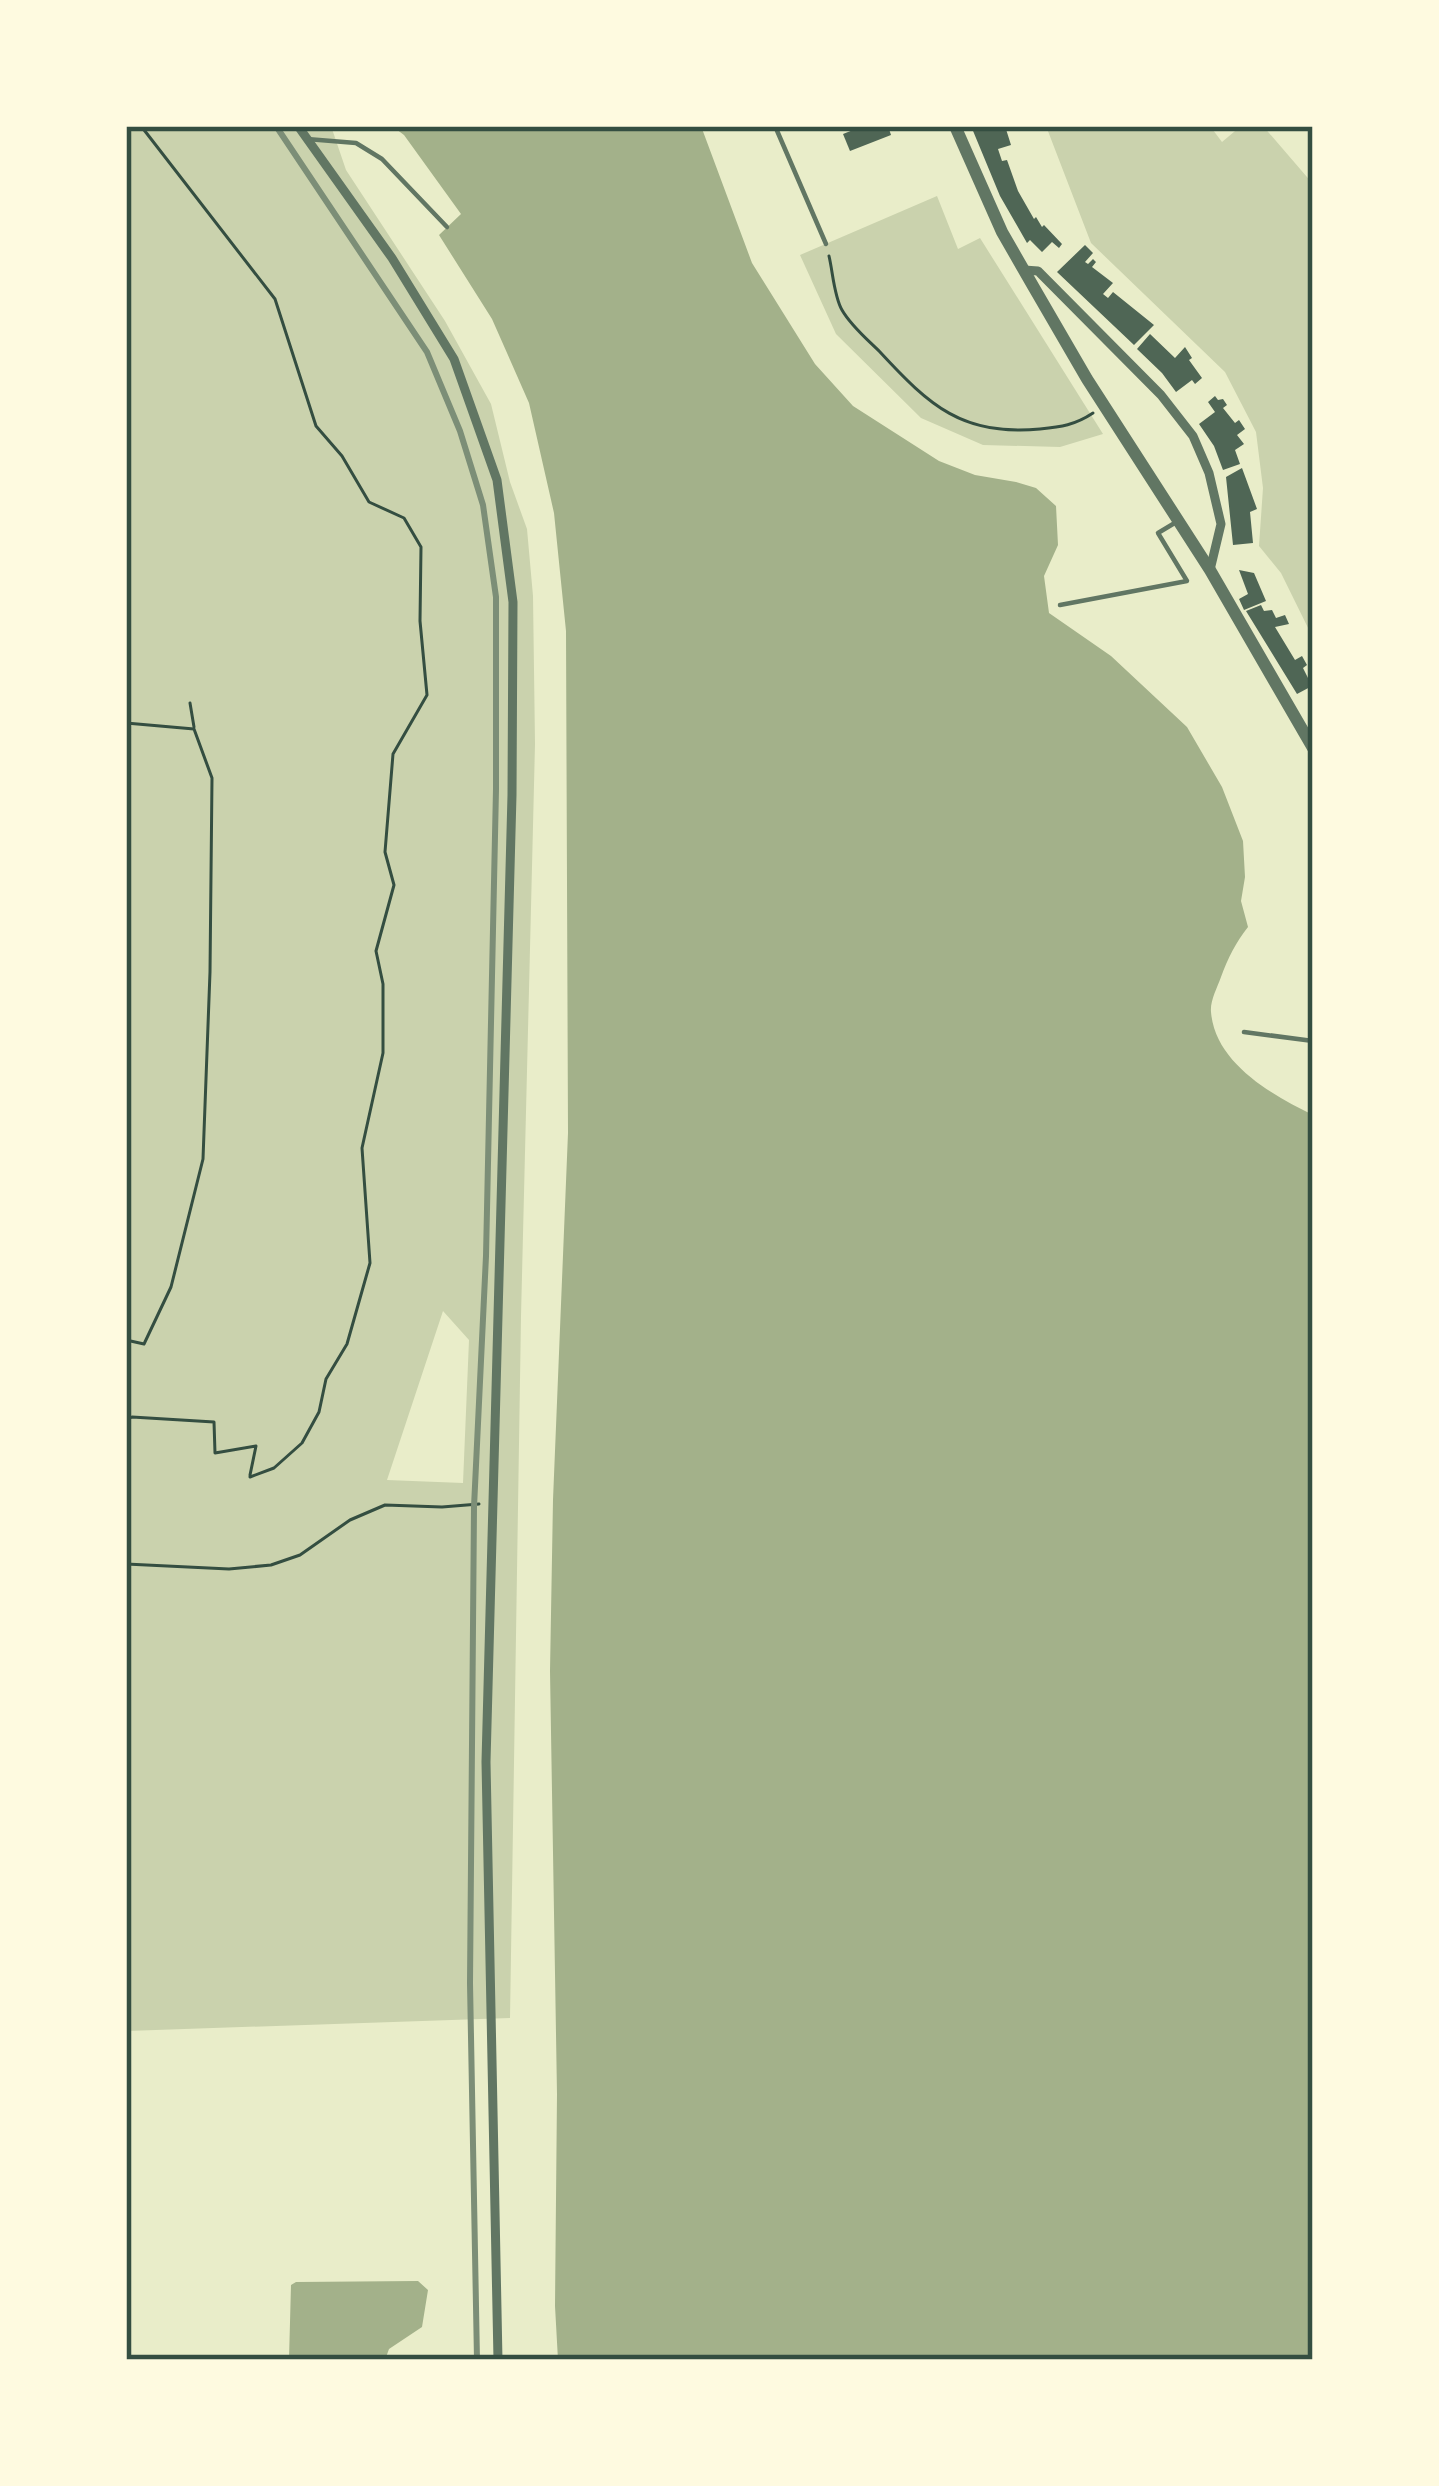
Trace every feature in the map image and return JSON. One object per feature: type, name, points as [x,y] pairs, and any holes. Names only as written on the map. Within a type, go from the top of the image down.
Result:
[{"type":"street","points":[[298,126],[392,258],[454,359],[497,480],[513,602],[486,1762],[498,2360]]},
{"type":"street","points":[[956,126],[1002,232],[1104,405],[1210,570],[1313,748]]},
{"type":"street","points":[[1024,270],[1038,272],[1161,394],[1192,436],[1209,473],[1221,524],[1210,570]]},
{"type":"lane","points":[[775,126],[826,244]]},
{"type":"lane","points":[[308,139],[356,143],[382,159],[447,226]]},
{"type":"lane","points":[[1060,605],[1187,580],[1157,533],[1178,521]]},
{"type":"lane","points":[[1244,1032],[1313,1041]]},
{"type":"path","points":[[126,1420],[214,1422],[215,1453],[256,1445],[250,1477],[274,1468],[302,1443],[319,1412],[326,1379],[347,1344],[370,1263],[362,1148],[383,1053],[383,984],[376,951],[394,885],[386,852],[393,754],[427,695],[420,621],[422,548],[404,518],[369,502],[342,456],[316,426],[275,299],[141,126]]},
{"type":"path","points":[[826,244],[841,309],[904,379],[940,410],[969,425],[1019,431],[1076,424],[1104,405]]},
{"type":"path","points":[[126,1340],[144,1343],[171,1287],[202,1159],[211,972],[212,778],[190,703]]},
{"type":"path","points":[[126,723],[194,729]]},
{"type":"path","points":[[126,1564],[229,1569],[271,1565],[300,1555],[350,1520],[385,1505],[495,1502]]},
{"type":"shaded area","points":[[126,126],[331,126],[346,170],[445,321],[491,404],[527,529],[535,744],[510,2018],[126,2029]],"holes":[[[443,1311],[469,1340],[463,1483],[387,1480]]]},
{"type":"shaded area","points":[[392,126],[701,126],[752,263],[815,364],[853,406],[939,461],[975,475],[1036,488],[1056,506],[1058,545],[1044,576],[1049,613],[1111,656],[1187,727],[1222,787],[1243,841],[1241,901],[1248,927],[1229,957],[1213,999],[1215,1030],[1234,1062],[1248,1075],[1313,1115],[1313,2360],[558,2360],[550,1671],[568,1133],[566,631],[554,513],[529,403],[492,319],[439,235],[461,214],[404,135]]},
{"type":"shaded area","points":[[1046,126],[1210,126],[1222,142],[1241,126],[1263,126],[1313,184],[1313,638],[1281,573],[1259,546],[1263,488],[1256,432],[1225,372],[1091,243]]},
{"type":"shaded area","points":[[937,196],[958,249],[980,238],[1103,434],[1060,447],[983,445],[921,418],[836,334],[800,255]]},
{"type":"shaded area","points":[[418,2281],[428,2290],[422,2327],[389,2349],[385,2360],[289,2360],[291,2285]]},
{"type":"building","points":[[863,126],[888,126],[891,135],[850,151],[843,134]]},
{"type":"building","points":[[971,126],[1005,126],[1011,145],[998,149],[1002,161],[1007,160],[1034,219],[1062,244],[1059,248],[1052,242],[1042,252],[1030,240],[1027,243],[1000,196]]},
{"type":"building","points":[[1085,245],[1093,253],[1085,262],[1093,259],[1092,267],[1113,283],[1103,294],[1108,298],[1113,292],[1154,325],[1134,345],[1057,272]]},
{"type":"building","points":[[1150,334],[1175,358],[1185,347],[1202,378],[1176,392],[1137,349]]},
{"type":"building","points":[[1215,396],[1223,399],[1227,405],[1223,408],[1245,429],[1237,435],[1244,444],[1235,450],[1240,464],[1223,470],[1199,424],[1215,412],[1208,402]]},
{"type":"building","points":[[1242,468],[1257,509],[1250,512],[1253,543],[1233,545],[1226,477]]},
{"type":"building","points":[[1239,570],[1254,573],[1266,601],[1244,610],[1239,599],[1248,594]]},
{"type":"building","points":[[1261,605],[1276,618],[1285,615],[1289,624],[1275,627],[1295,660],[1302,656],[1307,665],[1303,668],[1312,686],[1297,694],[1246,611]]},
{"type":"railway","points":[[276,126],[427,352],[460,431],[483,505],[496,597],[486,1256],[474,1507],[470,1983],[477,2360]]}]
